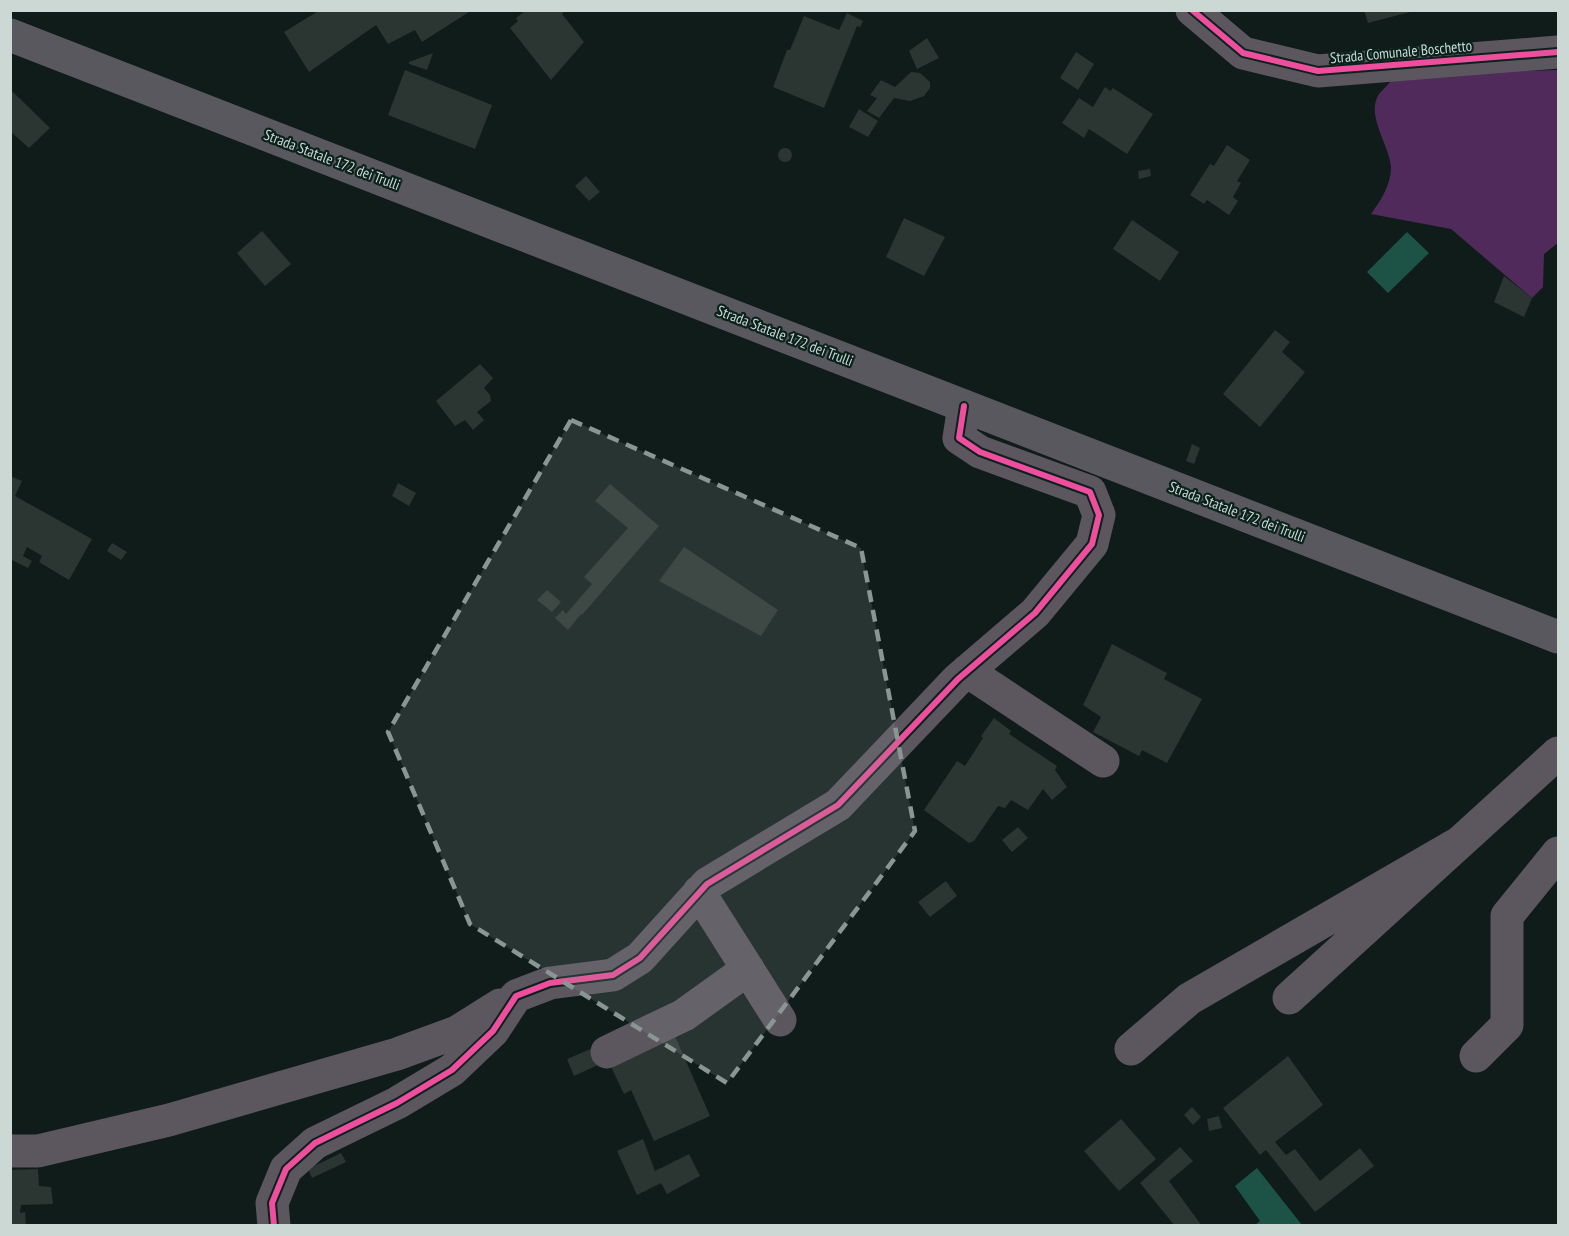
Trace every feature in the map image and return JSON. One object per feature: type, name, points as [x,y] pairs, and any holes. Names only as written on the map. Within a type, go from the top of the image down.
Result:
[{"type":"main road","name":"Strada Statale 172 dei Trulli","points":[[10,35],[1558,637]]},
{"type":"street","name":"Strada Comunale Boschetto","points":[[1192,10],[1243,53],[1318,71],[1558,52]]},
{"type":"street","points":[[10,1151],[38,1151],[169,1120],[398,1054],[456,1032],[516,996],[550,983],[613,975],[640,958],[707,884],[838,805],[967,671],[1035,613],[1092,544],[1099,515],[1090,492],[980,452],[959,438],[964,406]]},
{"type":"street","points":[[967,671],[1103,760]]},
{"type":"street","points":[[1289,998],[1558,753]]},
{"type":"street","points":[[1131,1049],[1189,999],[1457,844]]},
{"type":"street","points":[[1476,1056],[1507,1025],[1507,916],[1558,853]]},
{"type":"street","points":[[699,892],[780,1020]]},
{"type":"street","points":[[607,1052],[684,1015],[748,969]]},
{"type":"street","points":[[274,1226],[272,1203],[286,1169],[315,1143],[397,1103],[452,1070],[493,1031],[516,996]]},
{"type":"highlighted area","points":[[571,420],[861,548],[915,831],[727,1083],[470,924],[388,732]]},
{"type":"shaded area","points":[[1558,70],[1558,243],[1544,254],[1543,287],[1532,298],[1451,229],[1371,214],[1385,192],[1391,174],[1390,159],[1376,121],[1375,102],[1392,80],[1483,72]]},
{"type":"shaded area","points":[[1407,232],[1429,253],[1388,293],[1367,272]]},
{"type":"shaded area","points":[[1257,1168],[1302,1225],[1255,1225],[1260,1221],[1235,1186]]},
{"type":"building","points":[[320,10],[472,10],[422,42],[415,30],[388,44],[376,25],[309,72],[284,32]]},
{"type":"building","points":[[526,10],[566,10],[562,14],[584,42],[551,80],[510,28],[518,21],[516,18]]},
{"type":"building","points":[[1364,10],[1414,10],[1414,11],[1368,23]]},
{"type":"building","points":[[847,13],[863,21],[860,27],[857,26],[824,108],[773,87],[787,50],[790,50],[804,16],[839,30]]},
{"type":"building","points":[[927,38],[939,58],[917,69],[909,51]]},
{"type":"building","points":[[1076,52],[1094,64],[1078,90],[1060,78]]},
{"type":"building","points":[[433,53],[427,70],[409,64],[409,62]]},
{"type":"building","points":[[405,70],[492,105],[475,149],[388,115]]},
{"type":"building","points":[[911,72],[920,73],[930,82],[930,88],[924,96],[910,101],[894,98],[879,118],[867,111],[877,98],[870,95],[881,80],[895,87]]},
{"type":"building","points":[[1105,87],[1110,91],[1113,88],[1153,114],[1127,154],[1089,129],[1084,138],[1062,123],[1079,98],[1093,107]]},
{"type":"building","points":[[13,92],[50,128],[29,148],[10,131],[10,94]]},
{"type":"building","points":[[859,109],[878,121],[868,137],[849,127]]},
{"type":"building","points":[[1227,145],[1250,160],[1237,181],[1241,183],[1233,197],[1238,201],[1229,215],[1207,200],[1204,204],[1190,195],[1210,164],[1214,166]]},
{"type":"building","points":[[782,148],[788,148],[792,155],[788,162],[782,162],[778,158],[778,152]]},
{"type":"building","points":[[1150,169],[1151,176],[1139,179],[1138,171]]},
{"type":"building","points":[[586,176],[600,192],[589,201],[575,186]]},
{"type":"building","points":[[904,218],[945,237],[924,276],[886,257]]},
{"type":"building","points":[[1132,220],[1179,252],[1160,281],[1113,249]]},
{"type":"building","points":[[262,231],[291,264],[265,286],[237,253]]},
{"type":"building","points":[[1504,276],[1532,298],[1524,317],[1494,302]]},
{"type":"building","points":[[1275,330],[1290,342],[1282,352],[1305,372],[1260,427],[1223,394]]},
{"type":"building","points":[[480,364],[493,378],[484,388],[490,395],[491,401],[477,412],[484,420],[473,430],[465,420],[455,426],[436,401]]},
{"type":"building","points":[[1192,444],[1200,448],[1194,464],[1186,461]]},
{"type":"building","points":[[10,476],[22,481],[15,496],[92,539],[69,580],[39,562],[42,556],[27,547],[23,556],[32,561],[28,568],[10,559]]},
{"type":"building","points":[[398,483],[416,493],[409,506],[392,496]]},
{"type":"building","points":[[610,484],[659,526],[568,630],[555,618],[563,610],[566,614],[592,584],[584,577],[628,528],[595,501]]},
{"type":"building","points":[[112,543],[127,552],[121,560],[107,551]]},
{"type":"building","points":[[684,547],[778,610],[761,636],[659,581]]},
{"type":"building","points":[[547,590],[561,602],[552,612],[537,600]]},
{"type":"building","points":[[1112,644],[1167,673],[1164,679],[1202,699],[1167,763],[1142,750],[1139,756],[1093,732],[1101,717],[1083,705]]},
{"type":"building","points":[[994,718],[1011,731],[1009,734],[1057,766],[1055,770],[1067,787],[1052,800],[1043,789],[1028,810],[1011,800],[1005,808],[998,806],[974,841],[969,843],[924,810],[957,761],[965,766],[983,738],[981,736]]},
{"type":"building","points":[[1018,827],[1028,838],[1012,852],[1002,840]]},
{"type":"building","points":[[946,881],[957,896],[930,917],[918,902]]},
{"type":"building","points":[[675,1036],[710,1116],[654,1141],[631,1090],[624,1094],[611,1067]]},
{"type":"building","points":[[593,1048],[600,1064],[574,1076],[567,1059]]},
{"type":"building","points":[[1288,1056],[1323,1105],[1275,1142],[1286,1155],[1295,1149],[1320,1181],[1360,1148],[1374,1166],[1315,1212],[1266,1150],[1260,1155],[1223,1108]]},
{"type":"building","points":[[1192,1107],[1201,1117],[1193,1125],[1184,1115]]},
{"type":"building","points":[[1219,1116],[1222,1128],[1209,1131],[1207,1119]]},
{"type":"building","points":[[1121,1119],[1156,1159],[1119,1191],[1084,1151]]},
{"type":"building","points":[[643,1139],[655,1171],[689,1154],[700,1176],[667,1194],[661,1183],[637,1195],[617,1151]]},
{"type":"building","points":[[1180,1147],[1193,1161],[1169,1181],[1202,1226],[1175,1226],[1140,1183]]},
{"type":"building","points":[[341,1153],[346,1162],[312,1178],[308,1169]]},
{"type":"building","points":[[38,1169],[39,1186],[51,1187],[53,1204],[21,1205],[20,1213],[25,1212],[26,1226],[10,1226],[10,1170]]},
{"type":"cycle path","points":[[1192,10],[1243,53],[1318,71],[1558,52]]},
{"type":"cycle path","points":[[274,1226],[272,1203],[286,1169],[315,1143],[397,1103],[452,1070],[493,1031],[516,996],[550,983],[613,975],[640,958],[707,884],[838,805],[958,679],[1035,613],[1092,544],[1099,515],[1090,492],[980,452],[959,438],[964,406]]}]
